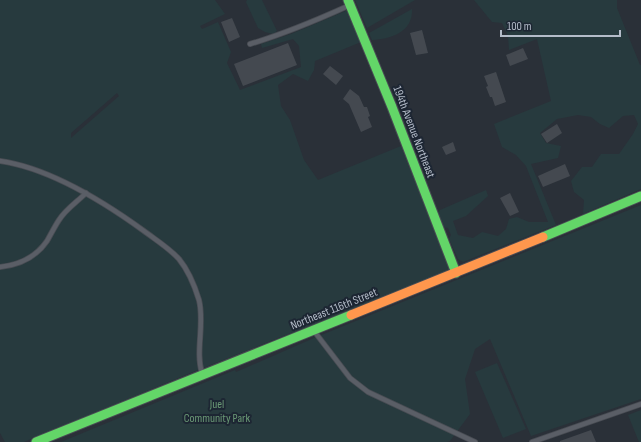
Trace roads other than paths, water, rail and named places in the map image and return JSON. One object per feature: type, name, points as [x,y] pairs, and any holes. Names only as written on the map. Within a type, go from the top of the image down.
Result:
[{"type":"street","name":"194th Avenue Northeast","points":[[349,3],[456,273]]},
{"type":"street","name":"Northeast 116th Street","points":[[36,442],[456,273],[641,196]]},
{"type":"lane","points":[[250,44],[318,20],[349,3]]},
{"type":"lane","points":[[0,161],[37,171],[64,182],[114,210],[167,247],[179,260],[189,276],[199,301],[202,329],[200,365],[202,375]]},
{"type":"lane","points":[[0,268],[23,262],[38,252],[60,219],[86,194]]},
{"type":"lane","points":[[314,330],[350,378],[368,392],[475,442]]},
{"type":"lane","points":[[532,442],[641,404]]},
{"type":"park label","name":"Juel Community Park","points":[[217,411]]}]
